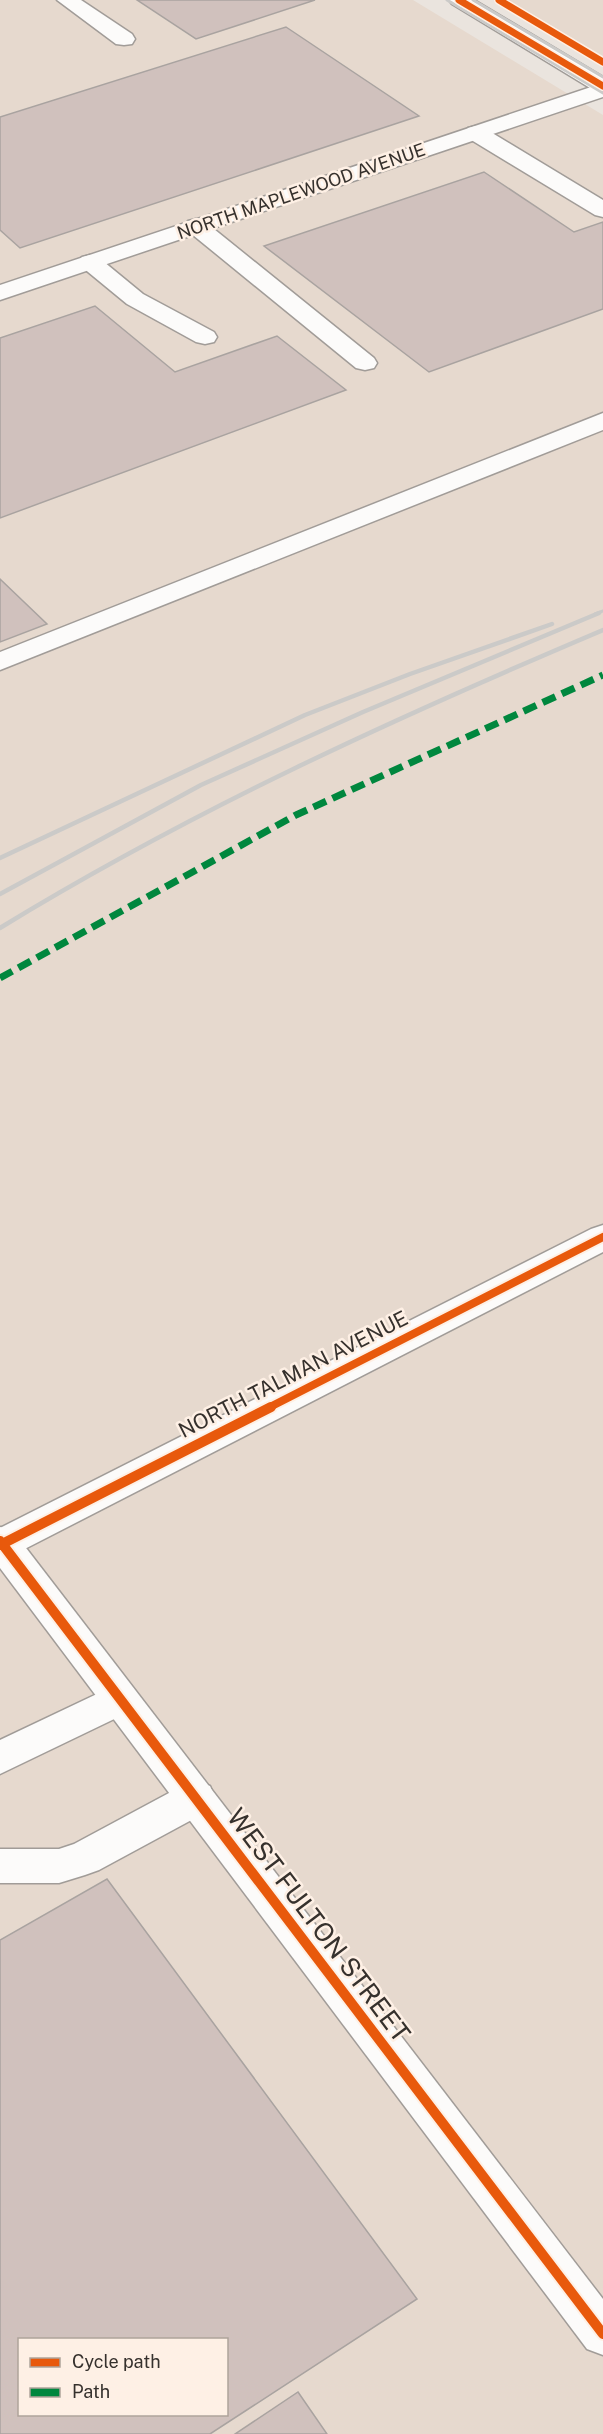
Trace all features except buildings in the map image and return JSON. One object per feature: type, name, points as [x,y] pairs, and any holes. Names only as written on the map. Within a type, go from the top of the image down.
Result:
[{"type":"street","points":[[67,0],[124,39]]},
{"type":"street","points":[[459,0],[603,88]]},
{"type":"street","name":"NORTH MAPLEWOOD AVENUE","points":[[0,293],[603,88]]},
{"type":"street","points":[[476,133],[603,210]]},
{"type":"street","points":[[196,226],[365,363]]},
{"type":"street","points":[[90,262],[135,299],[205,337]]},
{"type":"street","points":[[0,662],[603,421]]},
{"type":"street","name":"NORTH TALMAN AVENUE","points":[[1,1543],[603,1237]]},
{"type":"street","name":"WEST FULTON STREET","points":[[1,1543],[603,2334]]},
{"type":"street","points":[[0,1758],[120,1699]]},
{"type":"street","points":[[0,1866],[59,1866],[76,1861],[196,1798]]},
{"type":"shaded area","points":[[0,0],[413,0],[603,115],[603,2434],[0,2434]]},
{"type":"shaded area","points":[[508,0],[603,0],[603,56]]},
{"type":"railway","points":[[447,0],[603,93]]},
{"type":"railway","points":[[473,0],[603,77]]},
{"type":"railway","points":[[595,614],[603,611]]},
{"type":"railway","points":[[0,894],[201,785],[363,712],[599,613]]},
{"type":"railway","points":[[0,858],[305,715],[410,674],[552,624]]},
{"type":"railway","points":[[0,928],[73,885],[221,805],[371,732],[603,630]]},
{"type":"marked path","points":[[0,978],[296,815],[603,675]]},
{"type":"cycle path","points":[[459,0],[603,86]]},
{"type":"cycle path","points":[[499,0],[603,62]]},
{"type":"cycle path","points":[[0,1545],[603,1237]]},
{"type":"cycle path","points":[[0,1541],[603,2334]]}]
